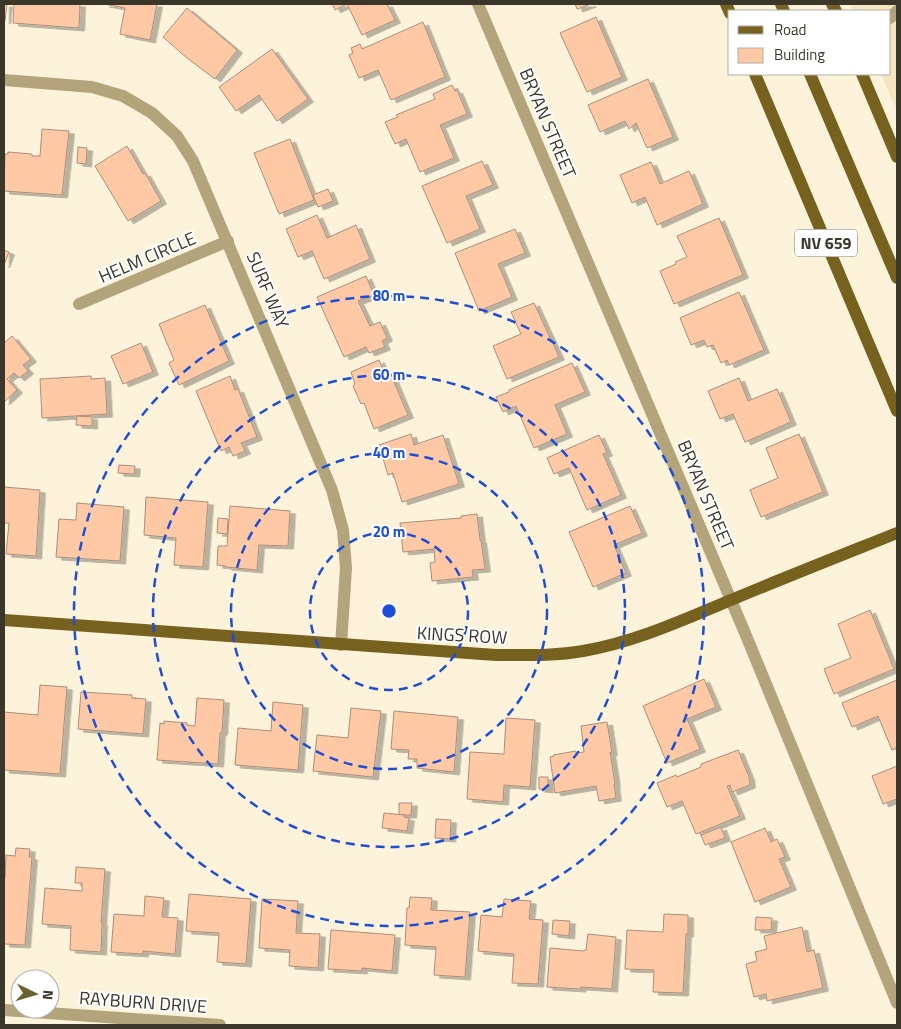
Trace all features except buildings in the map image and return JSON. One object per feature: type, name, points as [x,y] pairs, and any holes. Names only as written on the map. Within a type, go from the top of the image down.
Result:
[{"type":"main road","name":"NV 659","points":[[755,75],[897,411]]},
{"type":"main road","name":"NV 659","points":[[810,75],[897,278]]},
{"type":"main road","points":[[864,76],[897,157]]},
{"type":"main road","name":"KINGS ROW","points":[[4,620],[496,655],[538,655],[583,651],[632,639],[663,628],[897,533]]},
{"type":"street","name":"BRYAN STREET","points":[[478,4],[731,600],[897,1003]]},
{"type":"street","name":"SURF WAY","points":[[4,80],[92,87],[123,96],[152,113],[177,136],[194,161],[332,490],[342,530],[346,568],[341,645]]},
{"type":"street","name":"HELM CIRCLE","points":[[79,304],[228,241]]},
{"type":"street","name":"RAYBURN DRIVE","points":[[4,1010],[220,1025]]},
{"type":"shaded area","points":[[850,4],[897,4],[897,111],[881,75],[891,75],[891,10],[853,10]]}]
